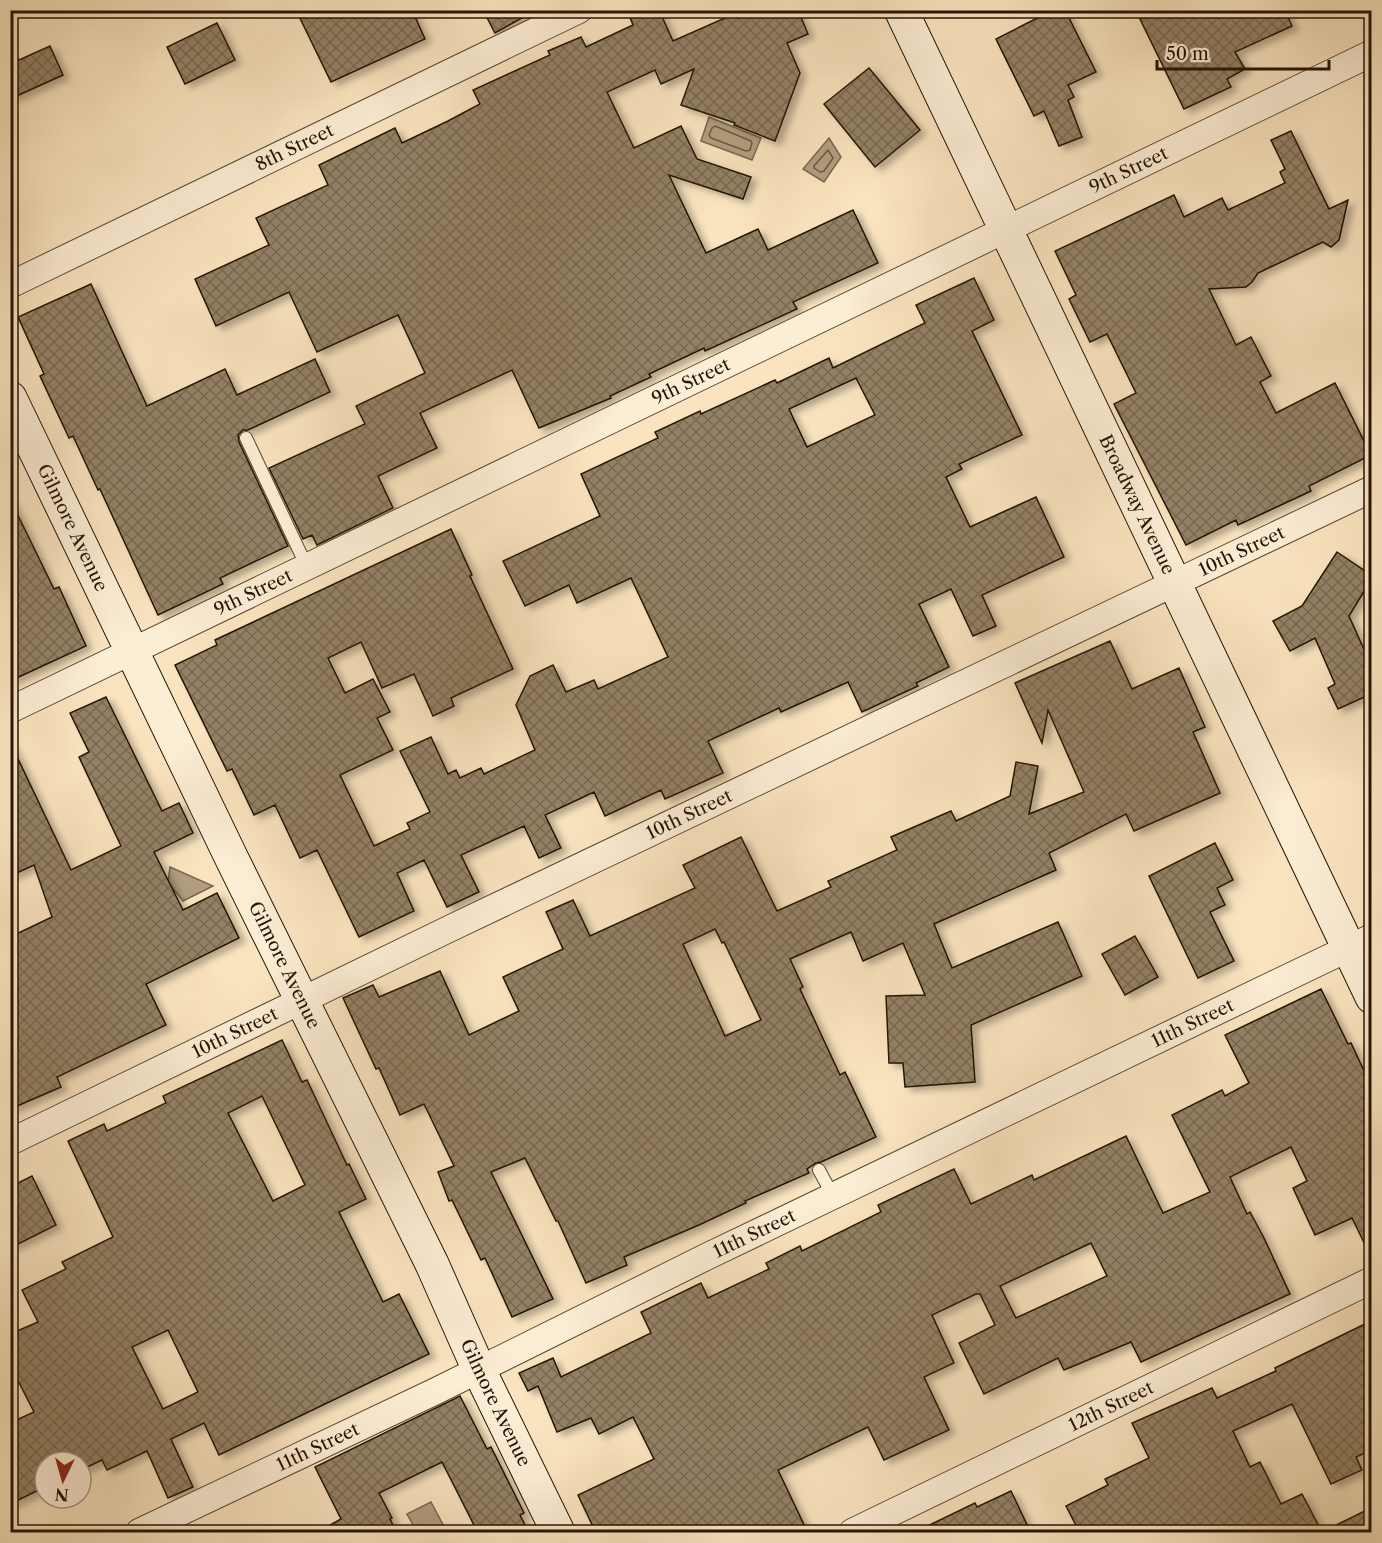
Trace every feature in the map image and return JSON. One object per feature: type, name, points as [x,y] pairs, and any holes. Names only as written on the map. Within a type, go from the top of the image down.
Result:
[{"type":"main road","name":"Broadway Avenue","points":[[901,10],[1174,583],[1360,942],[1371,997]]},
{"type":"main road","name":"Gilmore Avenue","points":[[10,398],[132,653],[432,1264],[479,1370],[558,1533]]},
{"type":"street","name":"8th Street","points":[[10,285],[579,10]]},
{"type":"street","name":"9th Street","points":[[10,710],[1371,53]]},
{"type":"street","name":"10th Street","points":[[10,1142],[1371,489]]},
{"type":"street","name":"11th Street","points":[[139,1533],[1360,942]]},
{"type":"street","name":"12th Street","points":[[852,1533],[1371,1280]]},
{"type":"lane","points":[[246,438],[307,567]]},
{"type":"lane","points":[[819,1170],[833,1196]]},
{"type":"water","points":[[709,117],[761,138],[752,160],[701,141]]},
{"type":"water","points":[[829,138],[841,157],[824,182],[803,169]]},
{"type":"water","points":[[170,867],[213,886],[183,901],[168,882]]},
{"type":"water","points":[[431,1502],[447,1532],[417,1532],[407,1514]]},
{"type":"building","points":[[296,10],[412,10],[425,39],[331,82]]},
{"type":"building","points":[[483,10],[536,10],[495,33]]},
{"type":"building","points":[[627,10],[659,10],[673,41],[743,10],[798,10],[808,34],[787,43],[800,73],[775,141],[734,125],[735,123],[681,105],[694,69],[661,84],[655,70],[607,92],[634,148],[681,126],[697,159],[751,177],[743,199],[669,175],[706,253],[758,229],[768,250],[853,210],[878,263],[793,302],[797,309],[705,351],[704,348],[649,374],[651,377],[610,396],[611,398],[539,428],[512,370],[420,413],[437,448],[378,476],[393,508],[317,545],[312,535],[303,539],[269,468],[365,424],[356,406],[425,373],[398,315],[317,352],[289,292],[216,326],[195,279],[269,245],[256,218],[328,185],[319,165],[395,128],[402,143],[448,121],[480,104],[473,90],[550,55],[548,51],[581,37],[586,47],[633,25]]},
{"type":"building","points":[[1053,10],[1065,10],[1096,72],[1068,85],[1074,97],[1068,100],[1082,137],[1059,146],[1044,111],[1034,116],[996,39]]},
{"type":"building","points":[[1158,10],[1285,10],[1292,26],[1235,52],[1245,69],[1227,79],[1231,87],[1184,109],[1140,19]]},
{"type":"building","points":[[217,23],[235,60],[185,84],[167,47]]},
{"type":"building","points":[[50,46],[63,75],[10,99],[10,64]]},
{"type":"building","points":[[869,68],[920,130],[875,167],[824,104]]},
{"type":"building","points":[[1291,131],[1329,209],[1348,200],[1339,240],[1331,247],[1323,242],[1258,273],[1246,287],[1209,289],[1236,345],[1251,337],[1271,376],[1260,382],[1276,413],[1335,383],[1371,455],[1309,486],[1311,491],[1238,525],[1236,520],[1186,545],[1114,404],[1136,393],[1107,334],[1090,342],[1069,299],[1076,295],[1055,251],[1174,195],[1184,217],[1222,198],[1228,210],[1285,183],[1280,172],[1285,169],[1271,140]]},
{"type":"building","points":[[974,278],[994,320],[972,331],[1022,435],[959,464],[962,469],[946,477],[970,527],[1036,497],[1064,557],[982,595],[996,626],[973,636],[951,589],[919,604],[949,667],[916,683],[918,686],[862,712],[848,682],[781,712],[779,708],[708,741],[723,773],[665,799],[661,790],[605,816],[594,792],[545,815],[561,848],[539,858],[524,826],[461,855],[479,892],[447,907],[424,860],[397,873],[414,911],[359,937],[317,850],[300,858],[275,805],[254,815],[232,769],[227,771],[175,665],[217,645],[215,640],[451,529],[513,669],[451,698],[454,706],[433,716],[414,674],[382,688],[361,642],[328,658],[345,693],[373,679],[390,712],[377,718],[393,750],[340,775],[374,846],[410,829],[407,823],[430,812],[400,751],[431,737],[448,774],[456,770],[460,778],[481,768],[484,774],[535,750],[516,705],[530,676],[553,665],[566,692],[594,680],[598,689],[668,657],[631,578],[577,603],[569,585],[525,606],[503,561],[600,516],[581,474],[658,438],[655,432],[700,411],[701,414],[775,380],[777,383],[829,358],[833,368],[925,323],[916,305]],"holes":[[[856,378],[875,415],[807,447],[789,409]]]},
{"type":"building","points":[[91,284],[147,406],[225,369],[237,395],[315,359],[330,392],[248,430],[243,430],[238,435],[239,442],[288,546],[220,578],[223,584],[158,615],[100,489],[98,490],[73,436],[69,438],[40,376],[44,374],[18,317]]},
{"type":"building","points":[[10,499],[54,589],[59,587],[86,646],[10,681]]},
{"type":"building","points":[[1337,552],[1371,575],[1371,580],[1349,616],[1371,665],[1371,694],[1338,709],[1328,688],[1335,684],[1315,638],[1290,651],[1273,621],[1302,606]]},
{"type":"building","points":[[1110,641],[1132,689],[1179,668],[1205,727],[1193,732],[1220,793],[1134,831],[1126,814],[1049,853],[1056,870],[934,924],[952,968],[1058,922],[1082,976],[971,1025],[975,1082],[905,1087],[903,1063],[889,1063],[886,996],[925,995],[903,943],[863,961],[851,932],[790,959],[803,987],[800,989],[840,1075],[845,1072],[876,1137],[816,1163],[807,1169],[809,1173],[745,1201],[746,1203],[624,1257],[627,1265],[586,1283],[558,1221],[525,1158],[491,1172],[553,1299],[512,1317],[485,1258],[481,1260],[452,1200],[449,1201],[438,1172],[454,1166],[424,1104],[400,1115],[343,998],[373,985],[379,997],[440,971],[469,1035],[519,1011],[503,977],[563,949],[546,912],[573,900],[590,936],[695,888],[683,865],[741,837],[777,911],[831,887],[828,881],[897,850],[891,837],[951,811],[956,821],[1010,796],[1016,762],[1038,766],[1029,814],[1084,792],[1048,710],[1042,743],[1015,683]],"holes":[[[715,929],[722,943],[724,942],[761,1020],[725,1036],[683,944]]]},
{"type":"building","points":[[106,697],[162,811],[179,803],[193,833],[154,852],[183,910],[217,893],[239,938],[146,984],[166,1025],[57,1077],[61,1087],[10,1109],[10,937],[52,917],[34,865],[10,876],[10,742],[71,870],[121,846],[79,757],[89,752],[70,713]]},
{"type":"building","points":[[1215,843],[1233,880],[1217,888],[1225,905],[1210,912],[1234,961],[1198,978],[1149,876]]},
{"type":"building","points":[[1135,936],[1158,977],[1125,995],[1102,954]]},
{"type":"building","points":[[1321,989],[1348,1044],[1351,1043],[1371,1086],[1371,1257],[1352,1218],[1315,1235],[1293,1188],[1307,1181],[1291,1147],[1230,1177],[1247,1214],[1250,1212],[1264,1238],[1290,1294],[1141,1362],[1131,1342],[1064,1370],[1058,1358],[984,1394],[959,1343],[995,1325],[980,1294],[976,1294],[932,1315],[954,1363],[924,1377],[949,1430],[884,1460],[868,1427],[778,1470],[808,1533],[596,1533],[578,1495],[654,1459],[633,1417],[599,1434],[591,1418],[557,1432],[538,1386],[528,1391],[519,1373],[553,1358],[561,1377],[651,1333],[641,1312],[701,1283],[708,1298],[769,1269],[766,1263],[800,1246],[802,1251],[881,1212],[878,1205],[954,1169],[971,1204],[1032,1175],[1034,1180],[1126,1136],[1163,1213],[1210,1192],[1172,1115],[1222,1090],[1225,1096],[1249,1083],[1225,1035]],"holes":[[[1091,1243],[1107,1276],[1016,1318],[1000,1286]]]},
{"type":"building","points":[[282,1040],[302,1082],[307,1080],[347,1165],[349,1164],[366,1199],[339,1212],[383,1302],[399,1294],[429,1354],[219,1455],[204,1423],[171,1439],[193,1487],[168,1498],[147,1451],[107,1470],[102,1460],[93,1464],[93,1450],[33,1450],[33,1493],[10,1504],[10,1423],[34,1412],[10,1365],[10,1334],[38,1322],[22,1290],[66,1269],[62,1262],[113,1237],[68,1141],[104,1124],[107,1131],[166,1103],[163,1096]],"holes":[[[262,1096],[305,1185],[273,1201],[228,1113]],[[168,1330],[198,1392],[163,1409],[132,1347]]]},
{"type":"building","points":[[32,1176],[56,1225],[10,1248],[10,1187]]},
{"type":"building","points":[[1371,1321],[1371,1450],[1356,1457],[1362,1470],[1331,1484],[1292,1404],[1233,1431],[1250,1467],[1260,1462],[1281,1504],[1302,1494],[1322,1532],[1371,1508],[1371,1533],[1080,1533],[1066,1506],[1108,1485],[1105,1479],[1149,1458],[1132,1423],[1212,1388],[1217,1398],[1276,1371],[1275,1368]]},
{"type":"building","points":[[460,1396],[487,1449],[491,1447],[524,1513],[520,1515],[529,1533],[478,1533],[442,1462],[379,1493],[397,1533],[316,1533],[341,1519],[315,1467]]},
{"type":"building","points":[[1011,1491],[1031,1533],[913,1533],[975,1503],[977,1507]]}]
